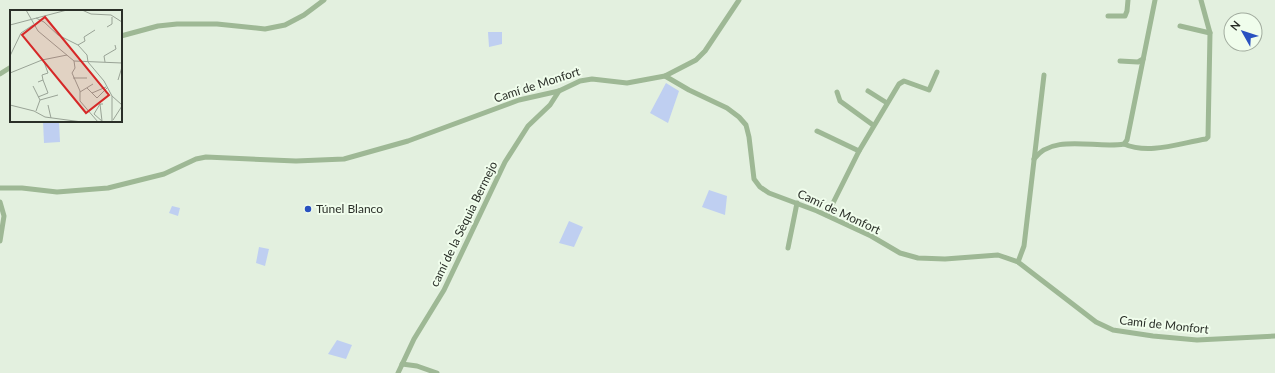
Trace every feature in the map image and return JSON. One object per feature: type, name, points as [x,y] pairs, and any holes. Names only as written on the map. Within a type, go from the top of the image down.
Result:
[{"type":"street","points":[[122,36],[158,26],[177,24],[217,24],[265,29],[285,24],[304,15],[324,0]]},
{"type":"street","points":[[665,76],[696,60],[705,51],[739,0]]},
{"type":"street","points":[[1108,16],[1125,16],[1128,0]]},
{"type":"street","points":[[1124,144],[1127,140],[1155,0]]},
{"type":"street","points":[[1034,159],[1040,151],[1048,147],[1080,143],[1124,144],[1133,148],[1145,150],[1206,139],[1208,137],[1210,32],[1201,0]]},
{"type":"street","points":[[1180,26],[1210,32]]},
{"type":"street","points":[[1120,61],[1138,62],[1143,59]]},
{"type":"street","points":[[0,74],[10,68]]},
{"type":"street","points":[[827,215],[859,150],[899,84],[904,81],[929,90],[937,72]]},
{"type":"street","points":[[1018,262],[1024,246],[1044,75]]},
{"type":"street","name":"Camí de Monfort","points":[[0,188],[22,188],[56,192],[108,188],[164,174],[196,159],[206,157],[296,161],[344,159],[408,141],[519,100],[559,91],[580,81],[592,79],[627,83],[665,76],[689,90],[727,108],[739,117],[746,125],[749,137],[754,179],[760,187],[769,193],[827,215],[871,236],[900,253],[918,258],[945,259],[998,255],[1018,262],[1096,322],[1113,330],[1152,336],[1197,340],[1275,336]]},
{"type":"street","name":"camí de la Sèquia Bermejo","points":[[398,373],[414,339],[444,290],[505,162],[528,126],[550,104],[559,91]]},
{"type":"street","points":[[868,91],[887,103]]},
{"type":"street","points":[[837,92],[840,101],[873,125]]},
{"type":"street","points":[[817,130],[859,150]]},
{"type":"street","points":[[0,202],[4,216],[0,241]]},
{"type":"street","points":[[788,248],[797,203]]},
{"type":"street","points":[[402,364],[417,366],[437,373]]},
{"type":"water","points":[[488,32],[502,32],[502,44],[489,47]]},
{"type":"water","points":[[666,83],[679,91],[668,123],[650,113]]},
{"type":"water","points":[[43,122],[59,122],[60,142],[44,143]]},
{"type":"water","points":[[709,190],[727,196],[725,215],[702,207]]},
{"type":"water","points":[[172,206],[180,208],[178,216],[169,213]]},
{"type":"water","points":[[569,221],[583,227],[574,247],[559,243]]},
{"type":"water","points":[[259,247],[269,249],[265,266],[256,263]]},
{"type":"water","points":[[337,340],[352,345],[346,359],[328,354]]},
{"type":"place","name":"Túnel Blanco","points":[[308,209]]}]
